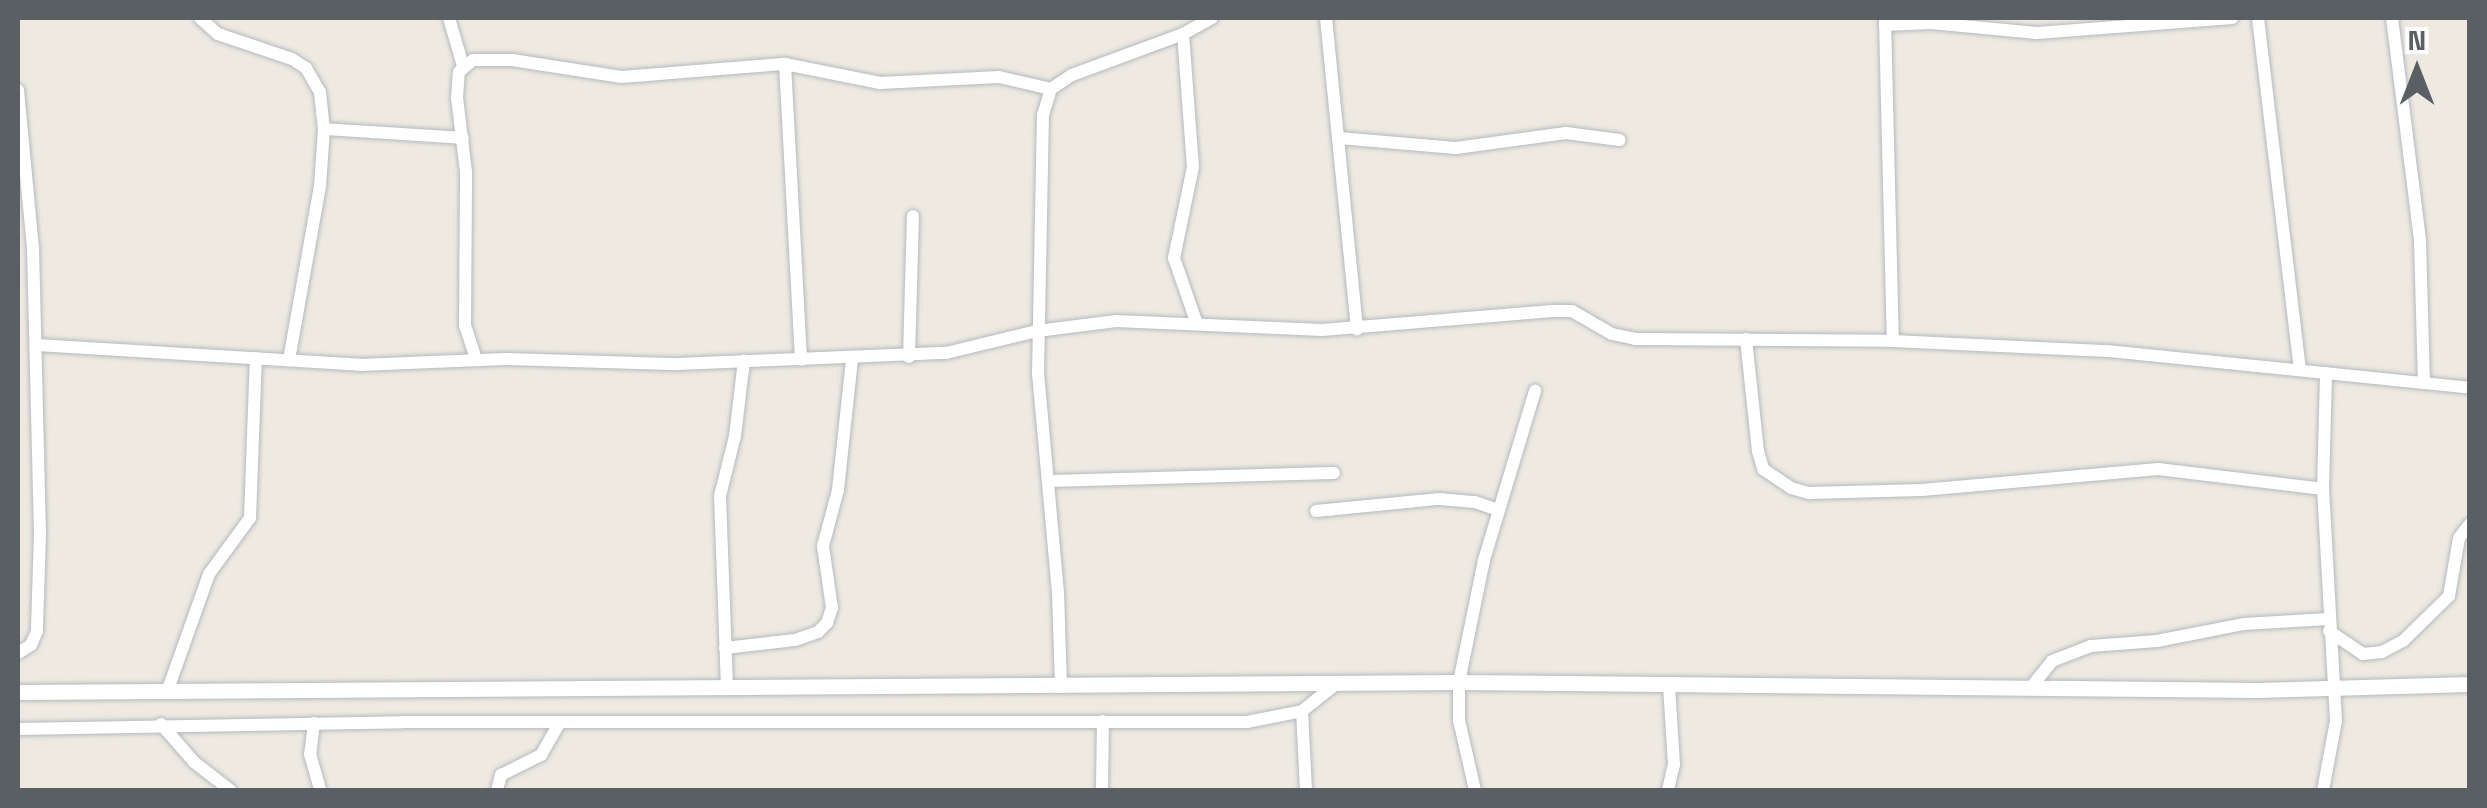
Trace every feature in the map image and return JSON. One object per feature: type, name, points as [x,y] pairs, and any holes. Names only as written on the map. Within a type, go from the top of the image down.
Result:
[{"type":"street","points":[[200,18],[218,34],[292,59],[306,68],[320,92],[324,129],[320,186],[289,360]]},
{"type":"street","points":[[449,18],[463,66],[457,79],[456,98],[463,138],[466,326],[476,359]]},
{"type":"street","points":[[463,66],[485,58],[635,77],[785,64],[880,83],[1000,77],[1051,89],[1102,61],[1183,34],[1212,18]]},
{"type":"street","points":[[1326,18],[1357,329]]},
{"type":"street","points":[[1894,341],[1885,21],[2037,33],[2232,18]]},
{"type":"street","points":[[2258,18],[2300,370]]},
{"type":"street","points":[[2392,18],[2420,240],[2424,384]]},
{"type":"street","points":[[1183,34],[1192,167],[1174,258],[1196,321]]},
{"type":"street","points":[[785,64],[801,360]]},
{"type":"street","points":[[1051,89],[1040,144],[1037,331],[1061,686]]},
{"type":"street","points":[[18,90],[30,186],[37,345],[39,601],[35,639],[18,653]]},
{"type":"street","points":[[324,129],[463,138]]},
{"type":"street","points":[[1338,138],[1456,148],[1566,133],[1620,140]]},
{"type":"street","points":[[909,357],[914,216]]},
{"type":"street","points":[[37,345],[379,365],[476,359],[852,360],[946,354],[1037,331],[1116,321],[1357,329],[1562,311],[1590,318],[1612,334],[1635,339],[1894,341],[2108,351],[2470,388]]},
{"type":"street","points":[[1746,339],[1763,469],[1791,488],[1809,493],[1942,488],[2158,469],[2323,489]]},
{"type":"street","points":[[167,692],[209,574],[250,518],[256,358]]},
{"type":"street","points":[[724,648],[795,640],[818,632],[827,623],[832,608],[823,546],[838,490],[852,360]]},
{"type":"street","points":[[727,687],[720,496],[735,436],[744,361]]},
{"type":"street","points":[[2323,790],[2334,740],[2335,689],[2328,625],[2323,489],[2326,373]]},
{"type":"street","points":[[1474,790],[1459,720],[1459,682],[1498,510],[1536,390]]},
{"type":"street","points":[[1048,482],[1334,473]]},
{"type":"street","points":[[1316,511],[1440,499],[1475,502],[1498,510]]},
{"type":"street","points":[[2032,686],[2052,661],[2091,646],[2157,641],[2244,624],[2328,625],[2363,654],[2382,652],[2403,641],[2449,596],[2459,538],[2470,524]]},
{"type":"street","points":[[18,692],[1459,682],[2335,689],[2470,684]]},
{"type":"street","points":[[18,729],[314,723],[1248,722],[1302,711],[1336,684]]},
{"type":"street","points":[[1668,790],[1674,765],[1670,684]]},
{"type":"street","points":[[1302,711],[1306,790]]},
{"type":"street","points":[[1102,790],[1103,721]]},
{"type":"street","points":[[314,723],[310,754],[320,790]]},
{"type":"street","points":[[161,724],[194,762],[230,790]]},
{"type":"street","points":[[497,790],[501,775],[541,755],[559,724]]}]
